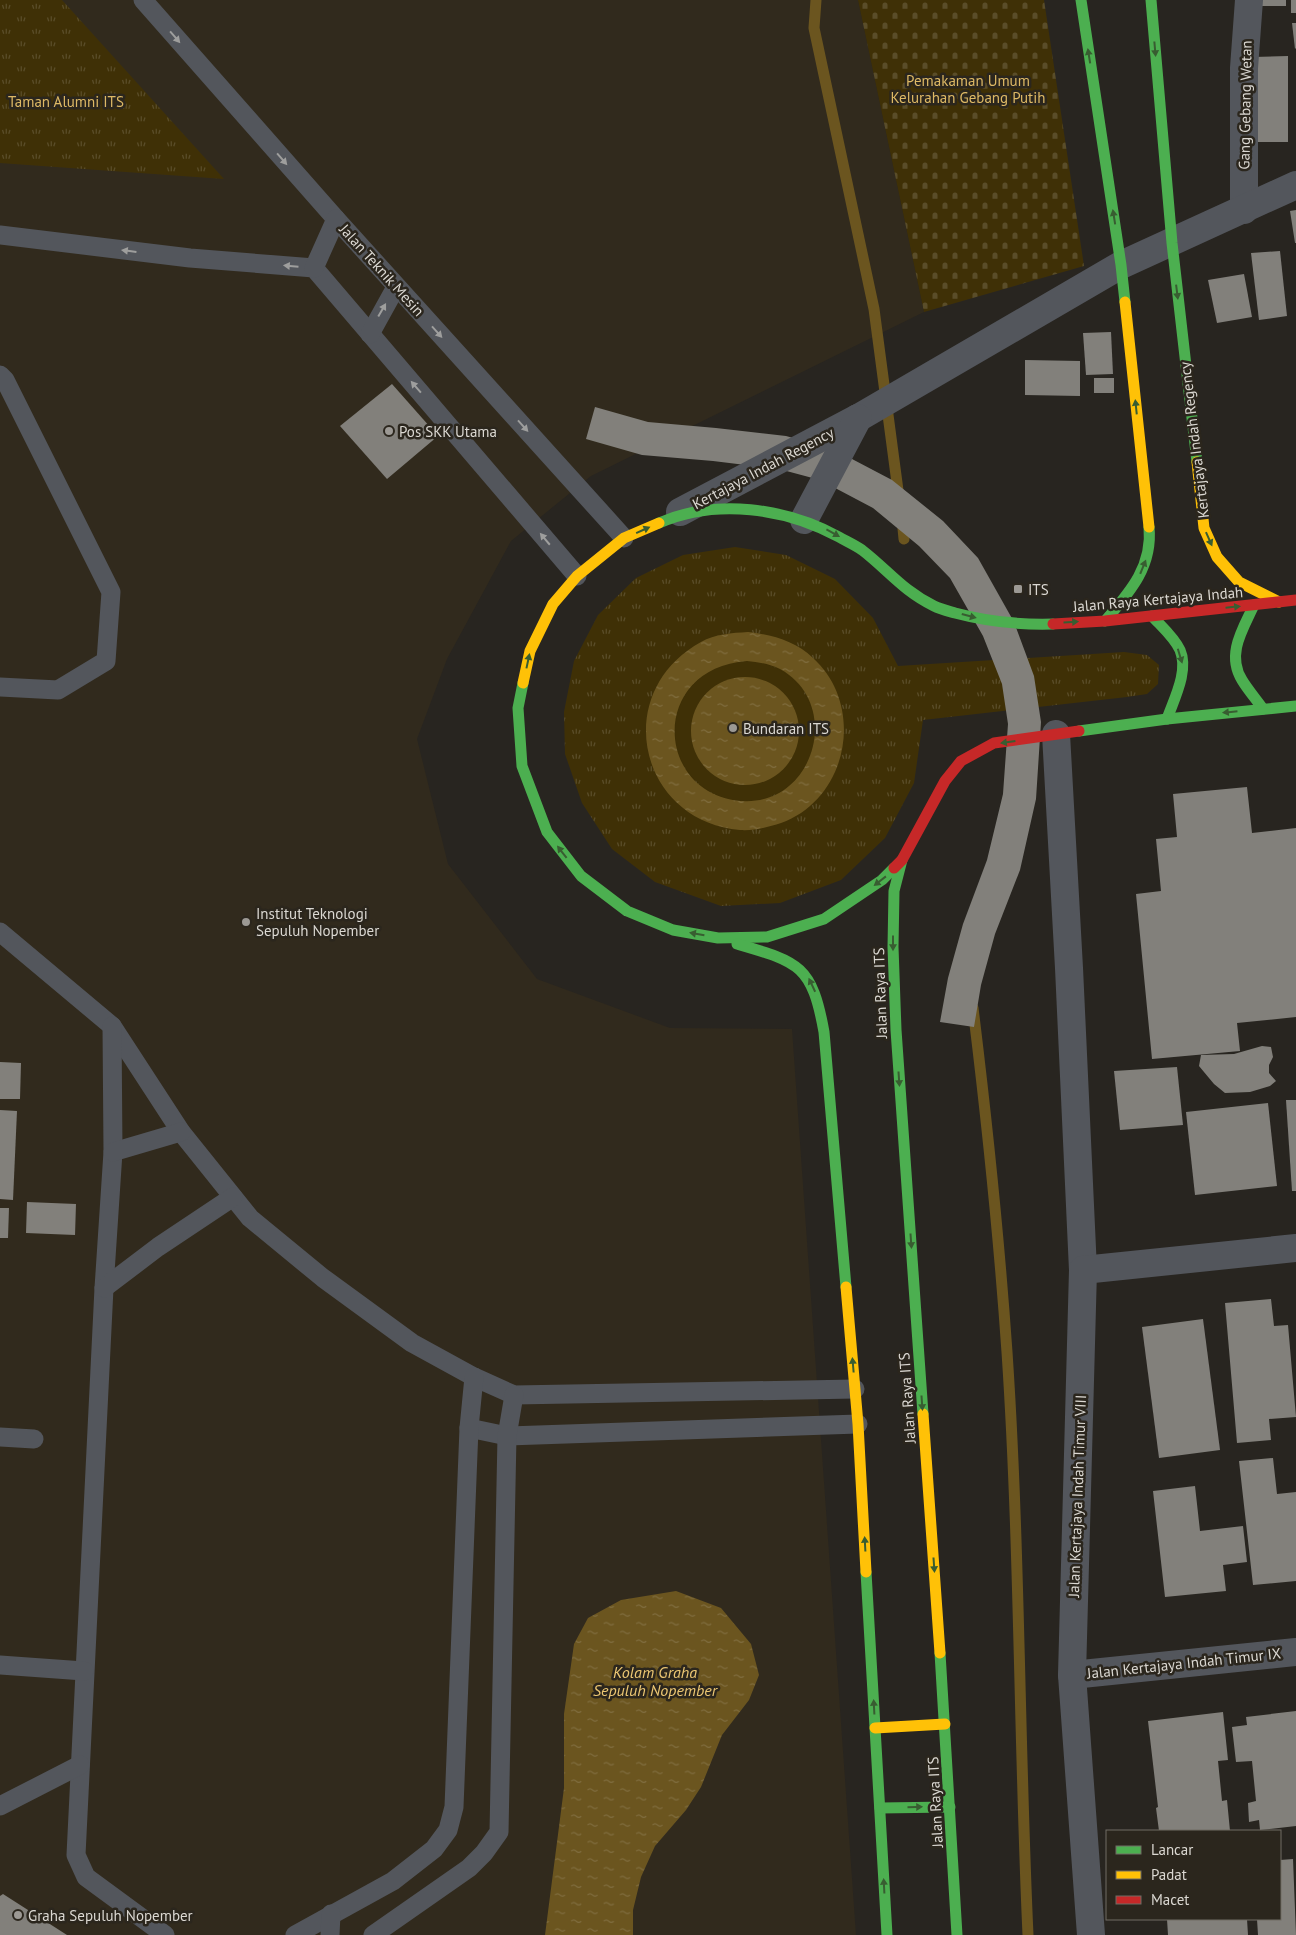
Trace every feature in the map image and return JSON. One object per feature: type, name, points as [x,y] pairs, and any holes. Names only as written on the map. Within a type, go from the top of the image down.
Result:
[{"type":"main road","points":[[1081,0],[1122,265],[1150,537],[1145,566],[1132,590],[1105,621]]},
{"type":"main road","name":"Kertajaya Indah Regency","points":[[1151,0],[1172,243],[1204,528],[1217,558],[1239,582],[1278,602]]},
{"type":"main road","points":[[804,520],[747,509],[709,510],[668,518],[624,538],[576,576],[553,604],[530,651],[518,708],[522,766],[547,832],[581,876],[627,911],[672,930],[718,938],[790,961],[808,976],[818,999],[824,1032],[858,1424],[887,1935]]},
{"type":"main road","name":"Jalan Raya Kertajaya Indah","points":[[804,520],[861,549],[903,588],[935,607],[976,618],[1023,625],[1105,621],[1296,600]]},
{"type":"main road","points":[[1254,605],[1236,648],[1234,662],[1240,676],[1263,709]]},
{"type":"main road","points":[[1152,616],[1180,650],[1183,662],[1167,719]]},
{"type":"main road","points":[[718,938],[767,937],[824,920],[882,880],[902,860],[944,781],[961,761],[994,743],[1167,719],[1296,706]]},
{"type":"main road","name":"Jalan Raya ITS","points":[[902,860],[894,891],[893,947],[896,1030],[946,1724],[957,1935]]},
{"type":"main road","points":[[875,1728],[946,1724]]},
{"type":"main road","points":[[880,1808],[950,1807]]},
{"type":"street","name":"Gang Gebang Wetan","points":[[1244,210],[1244,68],[1249,0]]},
{"type":"street","points":[[1172,243],[1296,185]]},
{"type":"street","name":"Kertajaya Indah Regency","points":[[668,518],[862,416],[1122,265],[1172,243]]},
{"type":"street","name":"Kertajaya Indah Regency","points":[[804,520],[862,416]]},
{"type":"street","name":"Jalan Kertajaya Indah Timur VIII","points":[[1056,734],[1083,1270],[1072,1675],[1091,1935]]},
{"type":"street","points":[[1083,1270],[1296,1248]]},
{"type":"street","name":"Jalan Kertajaya Indah Timur IX","points":[[1072,1675],[1296,1652]]},
{"type":"lane","name":"Jalan Teknik Mesin","points":[[142,0],[396,287],[624,538]]},
{"type":"lane","points":[[314,268],[336,219]]},
{"type":"lane","points":[[0,235],[190,258],[314,268],[448,423],[576,576]]},
{"type":"lane","points":[[370,334],[380,312],[396,287]]},
{"type":"lane","points":[[0,688],[58,690],[106,661],[111,592],[2,379]]},
{"type":"lane","points":[[0,932],[112,1026],[181,1132],[250,1218],[323,1278],[412,1342],[474,1377],[514,1396],[855,1390]]},
{"type":"lane","points":[[112,1026],[114,1152],[104,1288],[76,1855],[86,1877],[166,1935]]},
{"type":"lane","points":[[114,1152],[181,1132]]},
{"type":"lane","points":[[104,1288],[158,1247],[233,1197]]},
{"type":"lane","points":[[295,1935],[393,1881],[434,1849],[448,1830],[454,1807],[469,1428],[474,1377]]},
{"type":"lane","points":[[372,1935],[469,1868],[484,1854],[499,1832],[507,1436],[514,1396]]},
{"type":"lane","points":[[469,1428],[507,1436],[858,1424]]},
{"type":"lane","points":[[0,1437],[34,1438]]},
{"type":"lane","points":[[0,1665],[84,1671]]},
{"type":"lane","points":[[0,1806],[80,1765]]},
{"type":"lane","points":[[330,1935],[331,1914]]},
{"type":"shaded area","name":"Institut Teknologi Sepuluh Nopember","points":[[0,0],[858,0],[924,312],[591,476],[511,541],[447,659],[417,739],[448,864],[537,979],[670,1028],[792,1029],[856,1935],[0,1935]]},
{"type":"green space","name":"Taman Alumni ITS","points":[[0,0],[62,0],[224,179],[0,163]]},
{"type":"green space","name":"Pemakaman Umum Kelurahan Gebang Putih","points":[[858,0],[1044,0],[1084,266],[924,312]]},
{"type":"green space","points":[[735,547],[786,555],[835,579],[873,618],[898,666],[1124,652],[1147,655],[1159,665],[1158,684],[1147,694],[923,720],[914,783],[885,838],[841,880],[780,903],[721,906],[655,882],[612,849],[582,803],[565,754],[564,712],[574,661],[598,615],[636,578],[683,555]]},
{"type":"green space","points":[[745,661],[759,662],[772,666],[795,681],[810,704],[814,717],[814,745],[810,758],[795,781],[772,796],[759,800],[745,801],[731,800],[718,796],[695,781],[680,758],[676,745],[675,731],[676,717],[680,704],[695,681],[718,666],[731,662]]},
{"type":"water","points":[[748,632],[775,637],[791,643],[813,658],[830,678],[840,701],[844,725],[842,749],[835,773],[822,794],[804,811],[781,823],[761,828],[740,830],[705,821],[678,804],[659,780],[648,751],[646,721],[654,691],[672,664],[706,639],[724,634]],"holes":[[[747,661],[780,669],[800,685],[811,705],[815,728],[812,750],[802,771],[787,788],[766,798],[741,801],[712,793],[691,777],[679,755],[675,731],[679,707],[692,685],[715,669]]]},
{"type":"water","points":[[745,677],[766,681],[783,693],[795,710],[799,731],[795,752],[783,769],[766,781],[745,785],[724,781],[707,769],[695,752],[691,731],[695,710],[707,693],[724,681]]},
{"type":"water","name":"Kolam Graha Sepuluh Nopember","points":[[676,1591],[721,1608],[751,1644],[759,1675],[749,1700],[722,1735],[701,1787],[686,1810],[655,1846],[641,1877],[633,1910],[633,1935],[545,1935],[564,1788],[564,1714],[574,1644],[588,1618],[621,1600]]},
{"type":"building","points":[[1260,0],[1286,0],[1286,6],[1260,6]]},
{"type":"building","points":[[1291,0],[1296,0],[1296,13],[1291,13]]},
{"type":"building","points":[[1292,23],[1296,23],[1295,49]]},
{"type":"building","points":[[1288,56],[1288,142],[1255,142],[1253,57]]},
{"type":"building","points":[[1296,210],[1296,243],[1295,243],[1290,211]]},
{"type":"building","points":[[1280,251],[1287,316],[1259,320],[1251,253]]},
{"type":"building","points":[[1244,274],[1252,317],[1217,323],[1208,280]]},
{"type":"building","points":[[1111,332],[1113,374],[1086,375],[1083,333]]},
{"type":"building","points":[[1025,360],[1080,361],[1080,396],[1025,395]]},
{"type":"building","points":[[1094,378],[1114,378],[1114,393],[1094,393]]},
{"type":"building","name":"Pos SKK Utama","points":[[392,384],[438,436],[387,479],[340,426]]},
{"type":"building","points":[[595,407],[648,422],[786,436],[833,449],[892,480],[943,521],[978,558],[1014,622],[1034,676],[1041,722],[1036,799],[1020,870],[995,934],[981,985],[974,1027],[940,1022],[948,978],[963,924],[987,860],[1003,794],[1008,724],[1002,684],[983,636],[950,578],[919,546],[873,508],[820,480],[779,469],[642,455],[586,439]]},
{"type":"building","points":[[1247,787],[1252,833],[1296,828],[1296,1017],[1237,1023],[1240,1051],[1152,1059],[1136,894],[1161,891],[1156,839],[1177,837],[1173,794]]},
{"type":"building","points":[[1262,1046],[1271,1047],[1273,1057],[1269,1065],[1269,1073],[1276,1081],[1270,1086],[1250,1092],[1225,1093],[1214,1084],[1199,1066],[1201,1055],[1234,1054]]},
{"type":"building","points":[[0,1062],[21,1063],[20,1099],[0,1099]]},
{"type":"building","points":[[1177,1067],[1183,1125],[1120,1130],[1114,1071]]},
{"type":"building","points":[[1286,1100],[1296,1100],[1296,1191],[1292,1191]]},
{"type":"building","points":[[1268,1103],[1277,1186],[1195,1195],[1186,1112]]},
{"type":"building","points":[[0,1110],[17,1111],[13,1200],[0,1199]]},
{"type":"building","points":[[27,1202],[76,1204],[75,1235],[26,1233]]},
{"type":"building","points":[[0,1208],[9,1208],[8,1238],[0,1238]]},
{"type":"building","points":[[1271,1299],[1274,1326],[1288,1325],[1296,1417],[1269,1419],[1271,1440],[1237,1443],[1225,1303]]},
{"type":"building","points":[[1203,1319],[1220,1450],[1159,1458],[1142,1327]]},
{"type":"building","points":[[1273,1458],[1277,1494],[1296,1492],[1296,1581],[1253,1585],[1239,1461]]},
{"type":"building","points":[[1195,1486],[1200,1531],[1243,1526],[1247,1562],[1223,1565],[1226,1591],[1165,1597],[1153,1491]]},
{"type":"building","points":[[1296,1711],[1296,1826],[1260,1830],[1259,1820],[1249,1822],[1248,1803],[1256,1801],[1252,1761],[1236,1762],[1232,1727],[1247,1725],[1246,1717]]},
{"type":"building","points":[[1223,1712],[1228,1760],[1218,1761],[1222,1801],[1227,1800],[1230,1830],[1159,1830],[1148,1721]]},
{"type":"building","points":[[1293,1859],[1296,1935],[1258,1935],[1257,1920],[1281,1920],[1281,1860]]},
{"type":"building","name":"Graha Sepuluh Nopember","points":[[3,1894],[67,1935],[0,1935],[0,1896]]},
{"type":"building","points":[[1167,1920],[1247,1920],[1248,1935],[1168,1935]]},
{"type":"waterway","points":[[816,0],[814,28],[874,309],[899,498]]},
{"type":"waterway","points":[[902,518],[904,539]]},
{"type":"waterway","points":[[973,1008],[992,1180],[1007,1352],[1017,1571],[1028,1935]]},
{"type":"traffic: fast","points":[[1081,0],[1125,302]]},
{"type":"traffic: fast","points":[[1151,0],[1172,243],[1197,462]]},
{"type":"traffic: fast","points":[[659,523],[681,515],[704,511],[727,509],[774,513],[818,527],[859,548],[913,594],[936,607],[992,621],[1053,624]]},
{"type":"traffic: fast","points":[[1105,621],[1131,590],[1138,578],[1147,555],[1149,527]]},
{"type":"traffic: fast","points":[[1254,605],[1241,632],[1236,651],[1236,661],[1237,670],[1242,680],[1263,709]]},
{"type":"traffic: fast","points":[[1152,616],[1174,641],[1180,650],[1182,658],[1183,667],[1180,685],[1167,719]]},
{"type":"traffic: fast","points":[[523,683],[518,708],[522,766],[547,832],[581,876],[627,911],[673,930],[718,938],[767,937],[824,919],[882,880],[894,868]]},
{"type":"traffic: fast","points":[[1079,731],[1167,719],[1296,706]]},
{"type":"traffic: fast","points":[[902,860],[894,891],[893,947],[896,1030],[923,1414]]},
{"type":"traffic: fast","points":[[737,944],[789,962],[808,979],[814,993],[824,1032],[846,1287]]},
{"type":"traffic: fast","points":[[866,1572],[887,1935]]},
{"type":"traffic: fast","points":[[940,1653],[957,1935]]},
{"type":"traffic: fast","points":[[880,1808],[950,1807]]},
{"type":"traffic: slow","points":[[1125,302],[1149,527]]},
{"type":"traffic: slow","points":[[1197,462],[1204,528],[1217,557],[1239,582],[1279,602]]},
{"type":"traffic: slow","points":[[523,683],[530,651],[553,604],[577,576],[624,538],[659,523]]},
{"type":"traffic: slow","points":[[846,1287],[858,1424],[866,1572]]},
{"type":"traffic: slow","points":[[923,1414],[940,1653]]},
{"type":"traffic: slow","points":[[875,1728],[945,1724]]},
{"type":"traffic: jam","points":[[1053,624],[1105,621],[1296,600]]},
{"type":"traffic: jam","points":[[894,868],[902,860],[945,781],[961,761],[994,743],[1079,731]]},
{"type":"place","name":"Pos SKK Utama","points":[[389,431]]},
{"type":"place","name":"ITS","points":[[1018,589]]},
{"type":"place","name":"Bundaran ITS","points":[[733,728]]},
{"type":"place","name":"Institut Teknologi Sepuluh Nopember","points":[[246,922]]},
{"type":"place","name":"Graha Sepuluh Nopember","points":[[18,1915]]}]
